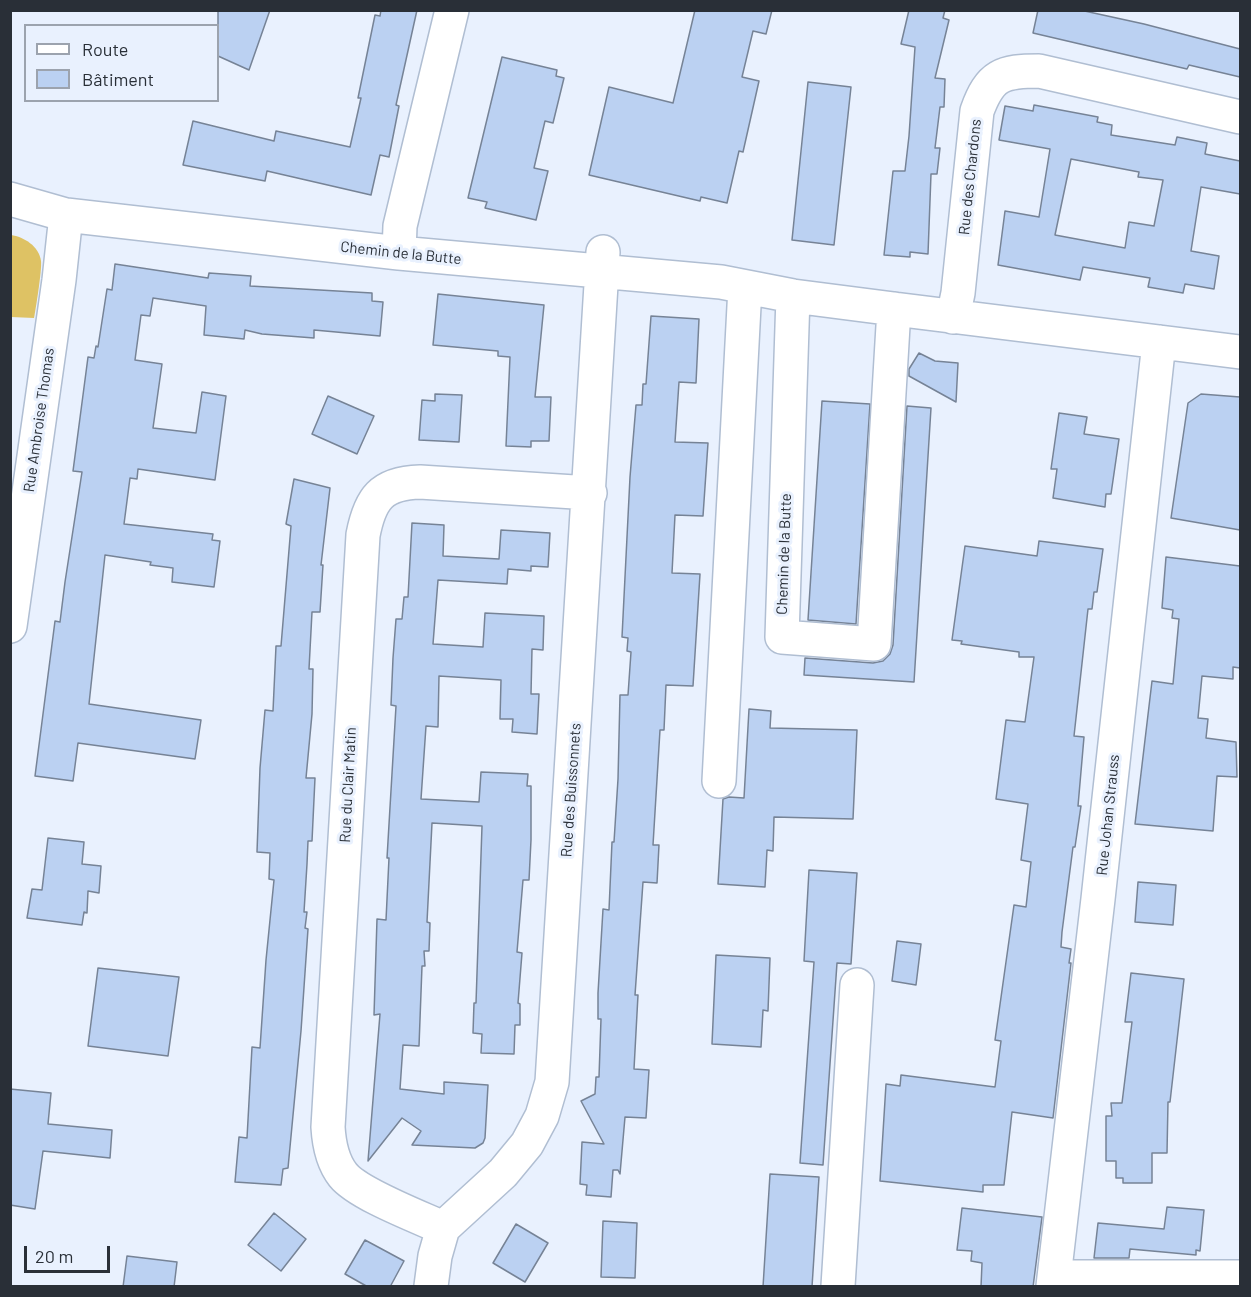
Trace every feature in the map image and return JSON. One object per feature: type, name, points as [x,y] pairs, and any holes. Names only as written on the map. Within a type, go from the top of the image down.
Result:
[{"type":"street","points":[[399,253],[400,226],[452,10]]},
{"type":"street","name":"Rue des Chardons","points":[[952,316],[958,292],[977,111],[984,91],[999,76],[1017,71],[1039,71],[1240,117]]},
{"type":"street","name":"Chemin de la Butte","points":[[10,199],[66,215],[399,253],[602,262],[793,296],[1240,352]]},
{"type":"street","name":"Rue Ambroise Thomas","points":[[10,626],[59,280],[66,215]]},
{"type":"street","name":"Rue des Buissonnets","points":[[443,1228],[502,1173],[527,1144],[542,1116],[552,1082],[590,493],[602,262]]},
{"type":"street","points":[[719,781],[745,287]]},
{"type":"street","name":"Chemin de la Butte","points":[[793,296],[782,637],[874,644],[894,309]]},
{"type":"street","name":"Rue Johan Strauss","points":[[1054,1282],[1159,342]]},
{"type":"street","name":"Rue du Clair Matin","points":[[443,1228],[358,1188],[344,1177],[330,1147],[329,1115],[363,535],[368,512],[377,498],[390,488],[404,482],[590,493]]},
{"type":"street","points":[[838,1287],[857,985]]},
{"type":"street","points":[[431,1287],[435,1256],[443,1228]]},
{"type":"street","points":[[1054,1282],[1240,1277]]},
{"type":"shaded area","points":[[11,235],[30,243],[40,256],[41,272],[34,318],[11,317]]},
{"type":"building","points":[[218,10],[270,10],[249,70],[219,56]]},
{"type":"building","points":[[381,10],[417,10],[396,105],[399,106],[389,157],[380,155],[371,195],[267,171],[265,181],[183,165],[193,121],[274,141],[276,131],[350,147],[375,15],[380,16]]},
{"type":"building","points":[[695,10],[772,10],[766,34],[753,31],[742,77],[759,81],[743,152],[739,151],[727,203],[701,197],[700,201],[589,175],[609,87],[673,103]]},
{"type":"building","points":[[909,10],[945,10],[943,18],[949,20],[935,78],[945,79],[944,107],[940,107],[935,148],[940,148],[937,174],[931,174],[928,254],[910,252],[910,257],[884,255],[893,171],[905,171],[909,136],[915,47],[901,44]]},
{"type":"building","points":[[1038,10],[1080,10],[1240,49],[1240,77],[1189,65],[1187,69],[1033,33]]},
{"type":"building","points":[[502,57],[557,70],[556,76],[564,78],[553,123],[545,121],[534,168],[548,171],[536,220],[485,208],[487,202],[468,198]]},
{"type":"building","points":[[808,82],[851,87],[834,245],[792,240]]},
{"type":"building","points":[[1034,105],[1098,117],[1097,122],[1112,125],[1111,135],[1175,145],[1177,137],[1207,143],[1205,154],[1240,161],[1240,194],[1201,187],[1191,251],[1219,256],[1214,289],[1185,284],[1183,293],[1148,287],[1150,278],[1083,267],[1080,280],[998,265],[1005,211],[1039,217],[1050,149],[999,140],[1005,106],[1033,111]],"holes":[[[1071,159],[1139,172],[1138,177],[1163,180],[1154,226],[1129,222],[1125,248],[1055,235]]]},
{"type":"building","points":[[115,264],[208,278],[209,273],[251,276],[250,286],[372,293],[372,301],[383,302],[380,336],[314,330],[314,338],[262,334],[245,330],[244,339],[204,335],[206,306],[153,298],[150,316],[141,315],[135,360],[162,364],[153,428],[196,433],[202,392],[226,396],[215,480],[138,469],[137,479],[130,478],[124,524],[213,534],[212,540],[220,541],[214,587],[172,582],[173,568],[105,555],[89,704],[201,720],[195,759],[78,743],[73,781],[35,776],[55,621],[60,622],[82,472],[73,471],[88,357],[94,358],[96,346],[98,347],[107,289],[112,290]]},
{"type":"building","points":[[438,294],[544,305],[535,397],[551,397],[549,441],[531,441],[531,447],[506,446],[510,357],[498,356],[498,351],[433,345]]},
{"type":"building","points":[[651,316],[699,319],[696,383],[679,382],[675,442],[708,443],[703,516],[675,515],[672,573],[700,574],[693,686],[666,685],[664,730],[660,730],[653,845],[659,845],[657,883],[643,882],[635,995],[638,995],[634,1069],[649,1070],[646,1118],[625,1117],[620,1174],[618,1170],[613,1170],[611,1197],[586,1195],[587,1185],[580,1184],[582,1142],[604,1144],[581,1101],[595,1094],[596,1077],[599,1077],[601,1019],[598,1019],[598,993],[603,909],[609,910],[618,779],[620,695],[628,695],[631,652],[627,651],[628,638],[622,637],[630,477],[636,405],[642,405],[643,384],[646,384]]},
{"type":"building","points":[[919,353],[935,361],[958,363],[956,402],[909,376],[909,369]]},
{"type":"building","points":[[435,394],[462,395],[459,442],[419,440],[422,400],[435,401]]},
{"type":"building","points":[[1201,394],[1240,397],[1240,530],[1171,518],[1188,403]]},
{"type":"building","points":[[328,396],[374,416],[357,454],[312,434]]},
{"type":"building","points":[[822,401],[870,404],[856,624],[808,620]]},
{"type":"building","points":[[907,406],[931,408],[914,682],[804,675],[805,658],[873,663],[883,661],[890,654],[893,645]]},
{"type":"building","points":[[1059,413],[1087,417],[1084,434],[1119,439],[1111,494],[1106,494],[1105,507],[1053,498],[1057,469],[1051,469]]},
{"type":"building","points":[[294,479],[330,488],[321,565],[323,565],[320,612],[312,612],[309,669],[313,669],[312,714],[306,778],[315,778],[312,841],[308,841],[304,912],[307,912],[305,928],[308,929],[288,1168],[283,1169],[281,1185],[235,1182],[239,1137],[247,1138],[252,1047],[260,1048],[274,880],[269,879],[270,853],[257,852],[260,768],[265,710],[273,711],[276,646],[281,646],[291,526],[286,524]]},
{"type":"building","points":[[412,523],[444,525],[443,556],[499,559],[501,530],[550,533],[548,567],[531,566],[531,571],[508,569],[507,584],[438,580],[433,644],[483,647],[485,613],[544,616],[543,650],[532,649],[531,694],[539,694],[537,734],[512,732],[513,719],[500,719],[501,680],[439,676],[438,727],[426,726],[421,799],[479,802],[481,772],[528,774],[527,786],[531,786],[529,880],[523,880],[517,952],[522,953],[518,1003],[520,1004],[520,1025],[515,1025],[514,1054],[481,1053],[482,1034],[473,1033],[482,826],[432,823],[427,922],[430,923],[429,951],[424,951],[425,966],[422,966],[419,1046],[403,1045],[400,1089],[444,1094],[444,1082],[488,1085],[485,1138],[483,1143],[475,1148],[412,1145],[421,1131],[402,1118],[368,1161],[380,1014],[374,1015],[377,919],[386,920],[389,858],[387,858],[396,706],[391,705],[393,658],[396,619],[402,619],[404,597],[408,597]]},
{"type":"building","points":[[1039,541],[1103,549],[1097,592],[1094,592],[1092,609],[1088,609],[1074,736],[1084,737],[1078,806],[1081,806],[1062,932],[1061,947],[1071,949],[1069,963],[1071,963],[1053,1118],[1012,1112],[1004,1185],[983,1185],[983,1192],[880,1181],[886,1084],[900,1086],[901,1075],[995,1087],[1001,1041],[995,1040],[1014,905],[1026,907],[1031,862],[1021,860],[1028,804],[996,799],[1006,720],[1025,722],[1034,657],[1019,657],[1019,652],[961,644],[962,641],[952,640],[965,546],[1037,556]]},
{"type":"building","points":[[1166,557],[1240,566],[1240,668],[1233,667],[1233,679],[1202,676],[1198,718],[1208,719],[1206,738],[1236,742],[1237,777],[1217,776],[1213,831],[1135,824],[1152,681],[1173,684],[1179,619],[1172,618],[1173,610],[1162,608]]},
{"type":"building","points":[[749,709],[771,711],[770,728],[857,730],[853,819],[774,817],[773,851],[767,850],[765,887],[718,884],[723,799],[744,798]]},
{"type":"building","points":[[48,838],[84,842],[82,864],[101,866],[99,893],[88,891],[87,913],[84,912],[82,925],[27,918],[32,889],[42,890]]},
{"type":"building","points":[[809,870],[857,873],[851,964],[837,963],[823,1165],[800,1163],[814,962],[804,961]]},
{"type":"building","points":[[1138,882],[1176,885],[1173,925],[1135,922]]},
{"type":"building","points":[[897,941],[921,944],[916,985],[892,981]]},
{"type":"building","points":[[716,955],[770,958],[768,1011],[763,1010],[761,1047],[712,1044]]},
{"type":"building","points":[[98,968],[179,977],[168,1056],[88,1046]]},
{"type":"building","points":[[1131,973],[1184,979],[1170,1102],[1168,1102],[1167,1153],[1152,1153],[1152,1183],[1123,1183],[1123,1178],[1116,1178],[1116,1161],[1106,1161],[1106,1116],[1112,1116],[1111,1103],[1122,1103],[1132,1022],[1125,1022]]},
{"type":"building","points":[[10,1089],[51,1093],[48,1124],[112,1130],[110,1158],[43,1151],[35,1209],[10,1205]]},
{"type":"building","points":[[770,1174],[819,1177],[812,1287],[763,1287]]},
{"type":"building","points":[[1167,1207],[1204,1210],[1200,1251],[1196,1250],[1196,1255],[1130,1249],[1129,1258],[1094,1258],[1098,1223],[1164,1229]]},
{"type":"building","points":[[962,1208],[1042,1217],[1033,1287],[981,1287],[982,1263],[971,1261],[972,1251],[957,1250]]},
{"type":"building","points":[[274,1213],[306,1239],[281,1271],[248,1245]]},
{"type":"building","points":[[603,1221],[637,1223],[635,1278],[601,1277]]},
{"type":"building","points":[[516,1224],[548,1243],[525,1282],[493,1263]]},
{"type":"building","points":[[365,1240],[404,1261],[390,1287],[368,1287],[345,1274]]},
{"type":"building","points":[[127,1256],[177,1262],[174,1287],[123,1287]]}]
